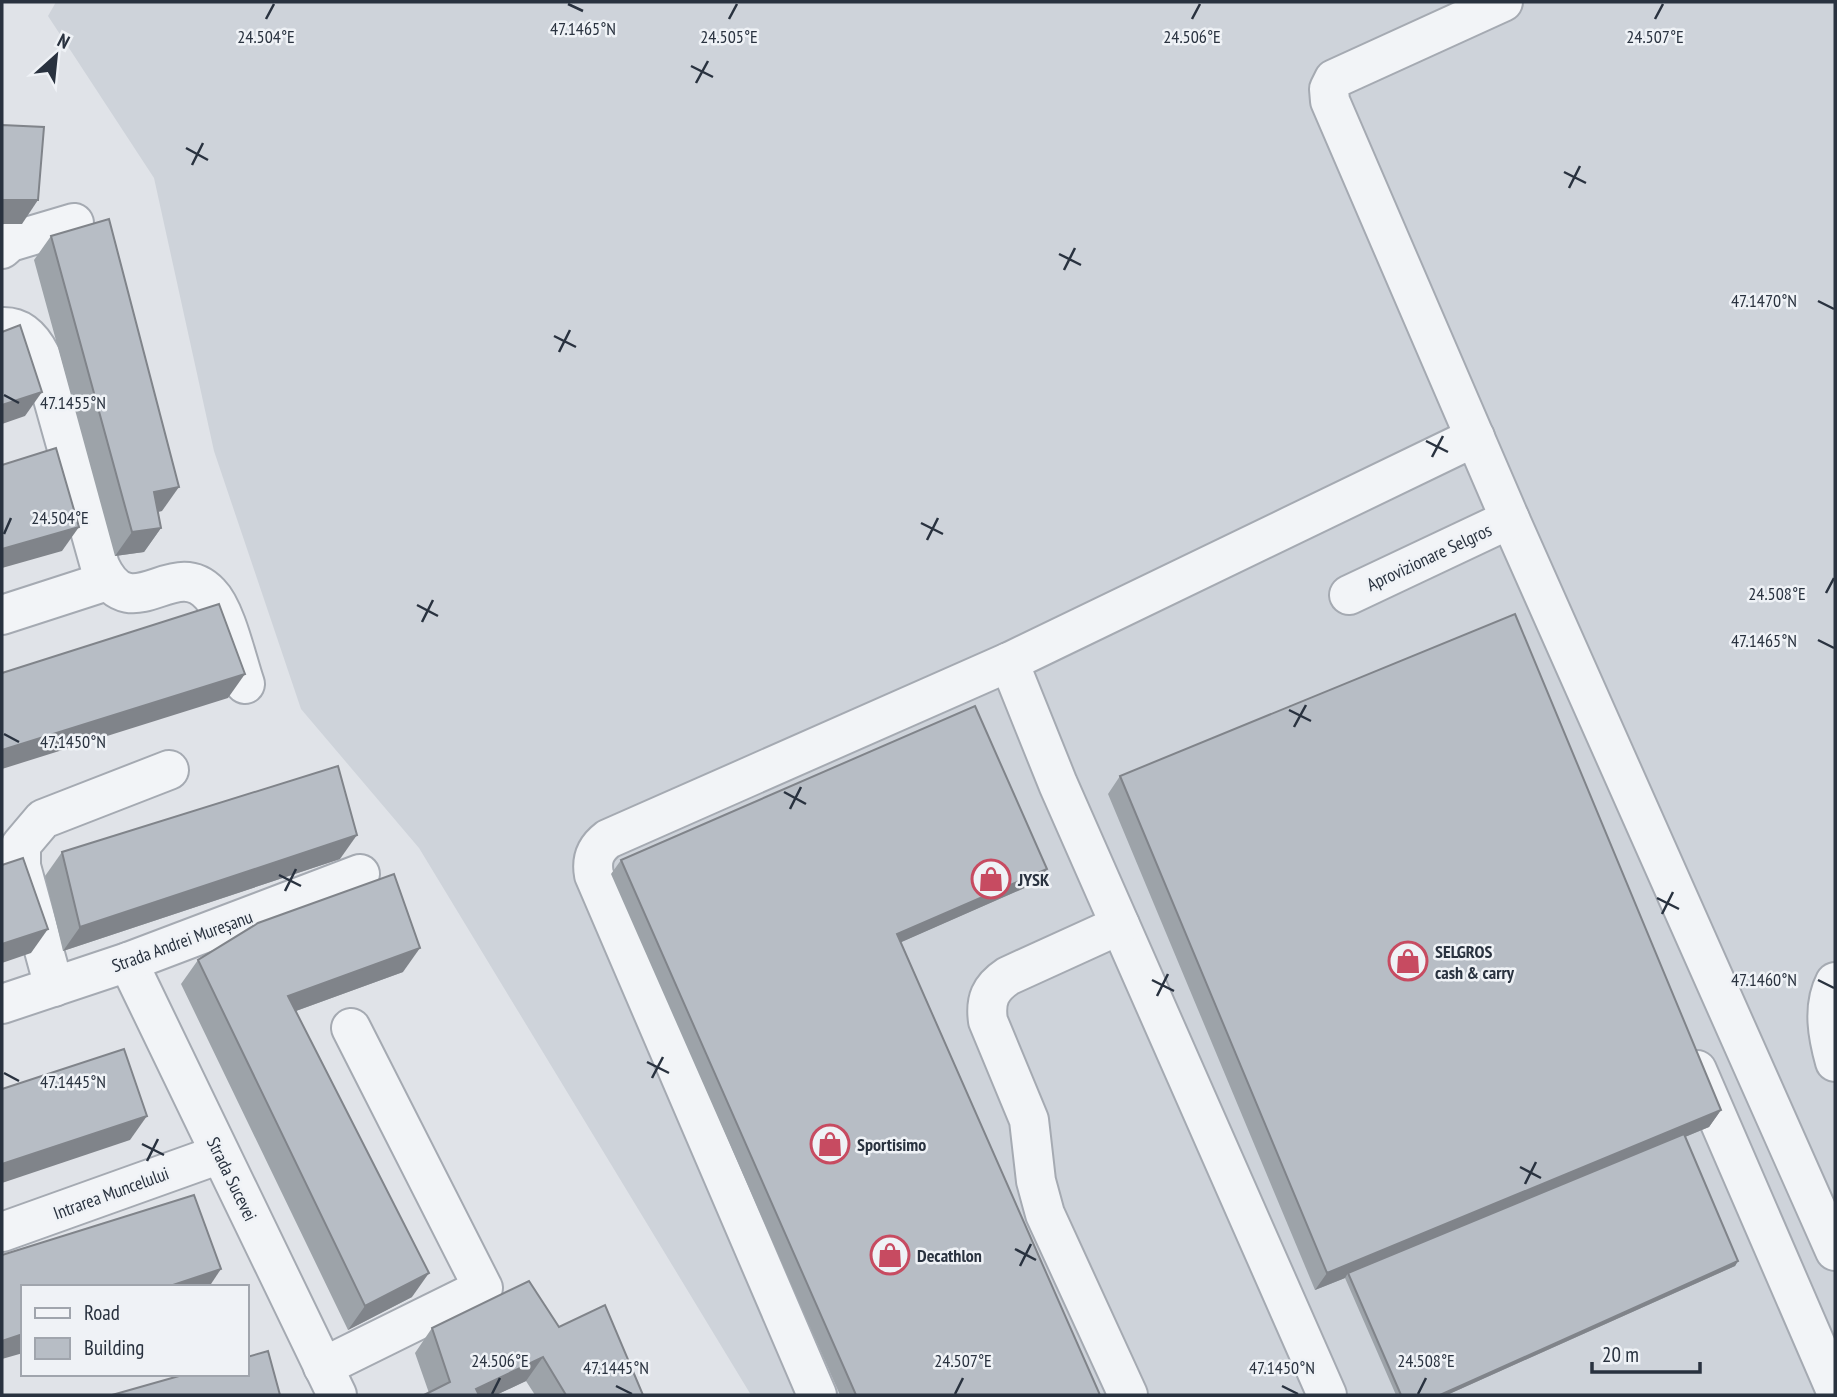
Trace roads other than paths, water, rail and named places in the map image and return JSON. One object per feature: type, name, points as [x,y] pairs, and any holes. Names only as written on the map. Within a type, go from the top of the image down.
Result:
[{"type":"street","points":[[1503,2],[1334,79],[1329,89],[1330,101],[1510,519],[1835,1251]]},
{"type":"street","points":[[2,249],[10,243],[74,223]]},
{"type":"street","points":[[2,327],[20,331],[33,340],[41,356],[100,566],[107,581],[124,592],[140,594],[172,583],[197,584],[209,593],[218,605],[245,684]]},
{"type":"street","points":[[817,1395],[594,875],[594,854],[600,845],[608,839],[1009,662],[1475,437]]},
{"type":"street","name":"Aprovizionare Selgros","points":[[1349,595],[1510,519]]},
{"type":"street","points":[[2,615],[107,581]]},
{"type":"street","points":[[1009,662],[1058,784],[1327,1395]]},
{"type":"street","points":[[54,987],[21,866],[21,845],[43,819],[169,770]]},
{"type":"street","name":"Strada Andrei Mureșanu","points":[[2,1004],[128,962],[360,874]]},
{"type":"street","points":[[1120,925],[1007,975],[996,983],[988,995],[986,1008],[988,1021],[1029,1119],[1039,1198],[1128,1395]]},
{"type":"street","name":"Strada Sucevei","points":[[128,962],[330,1381]]},
{"type":"street","points":[[1835,982],[1829,1006],[1828,1035],[1835,1062]]},
{"type":"street","points":[[330,1381],[483,1288],[351,1028]]},
{"type":"street","points":[[1681,1034],[1835,1389]]},
{"type":"street","name":"Intrarea Muncelului","points":[[2,1233],[220,1154]]},
{"type":"place","name":"JYSK","points":[[991,879]]},
{"type":"place","name":"SELGROS cash & carry","points":[[1408,961]]},
{"type":"place","name":"Sportisimo","points":[[830,1144]]},
{"type":"place","name":"Decathlon","points":[[890,1255]]}]
